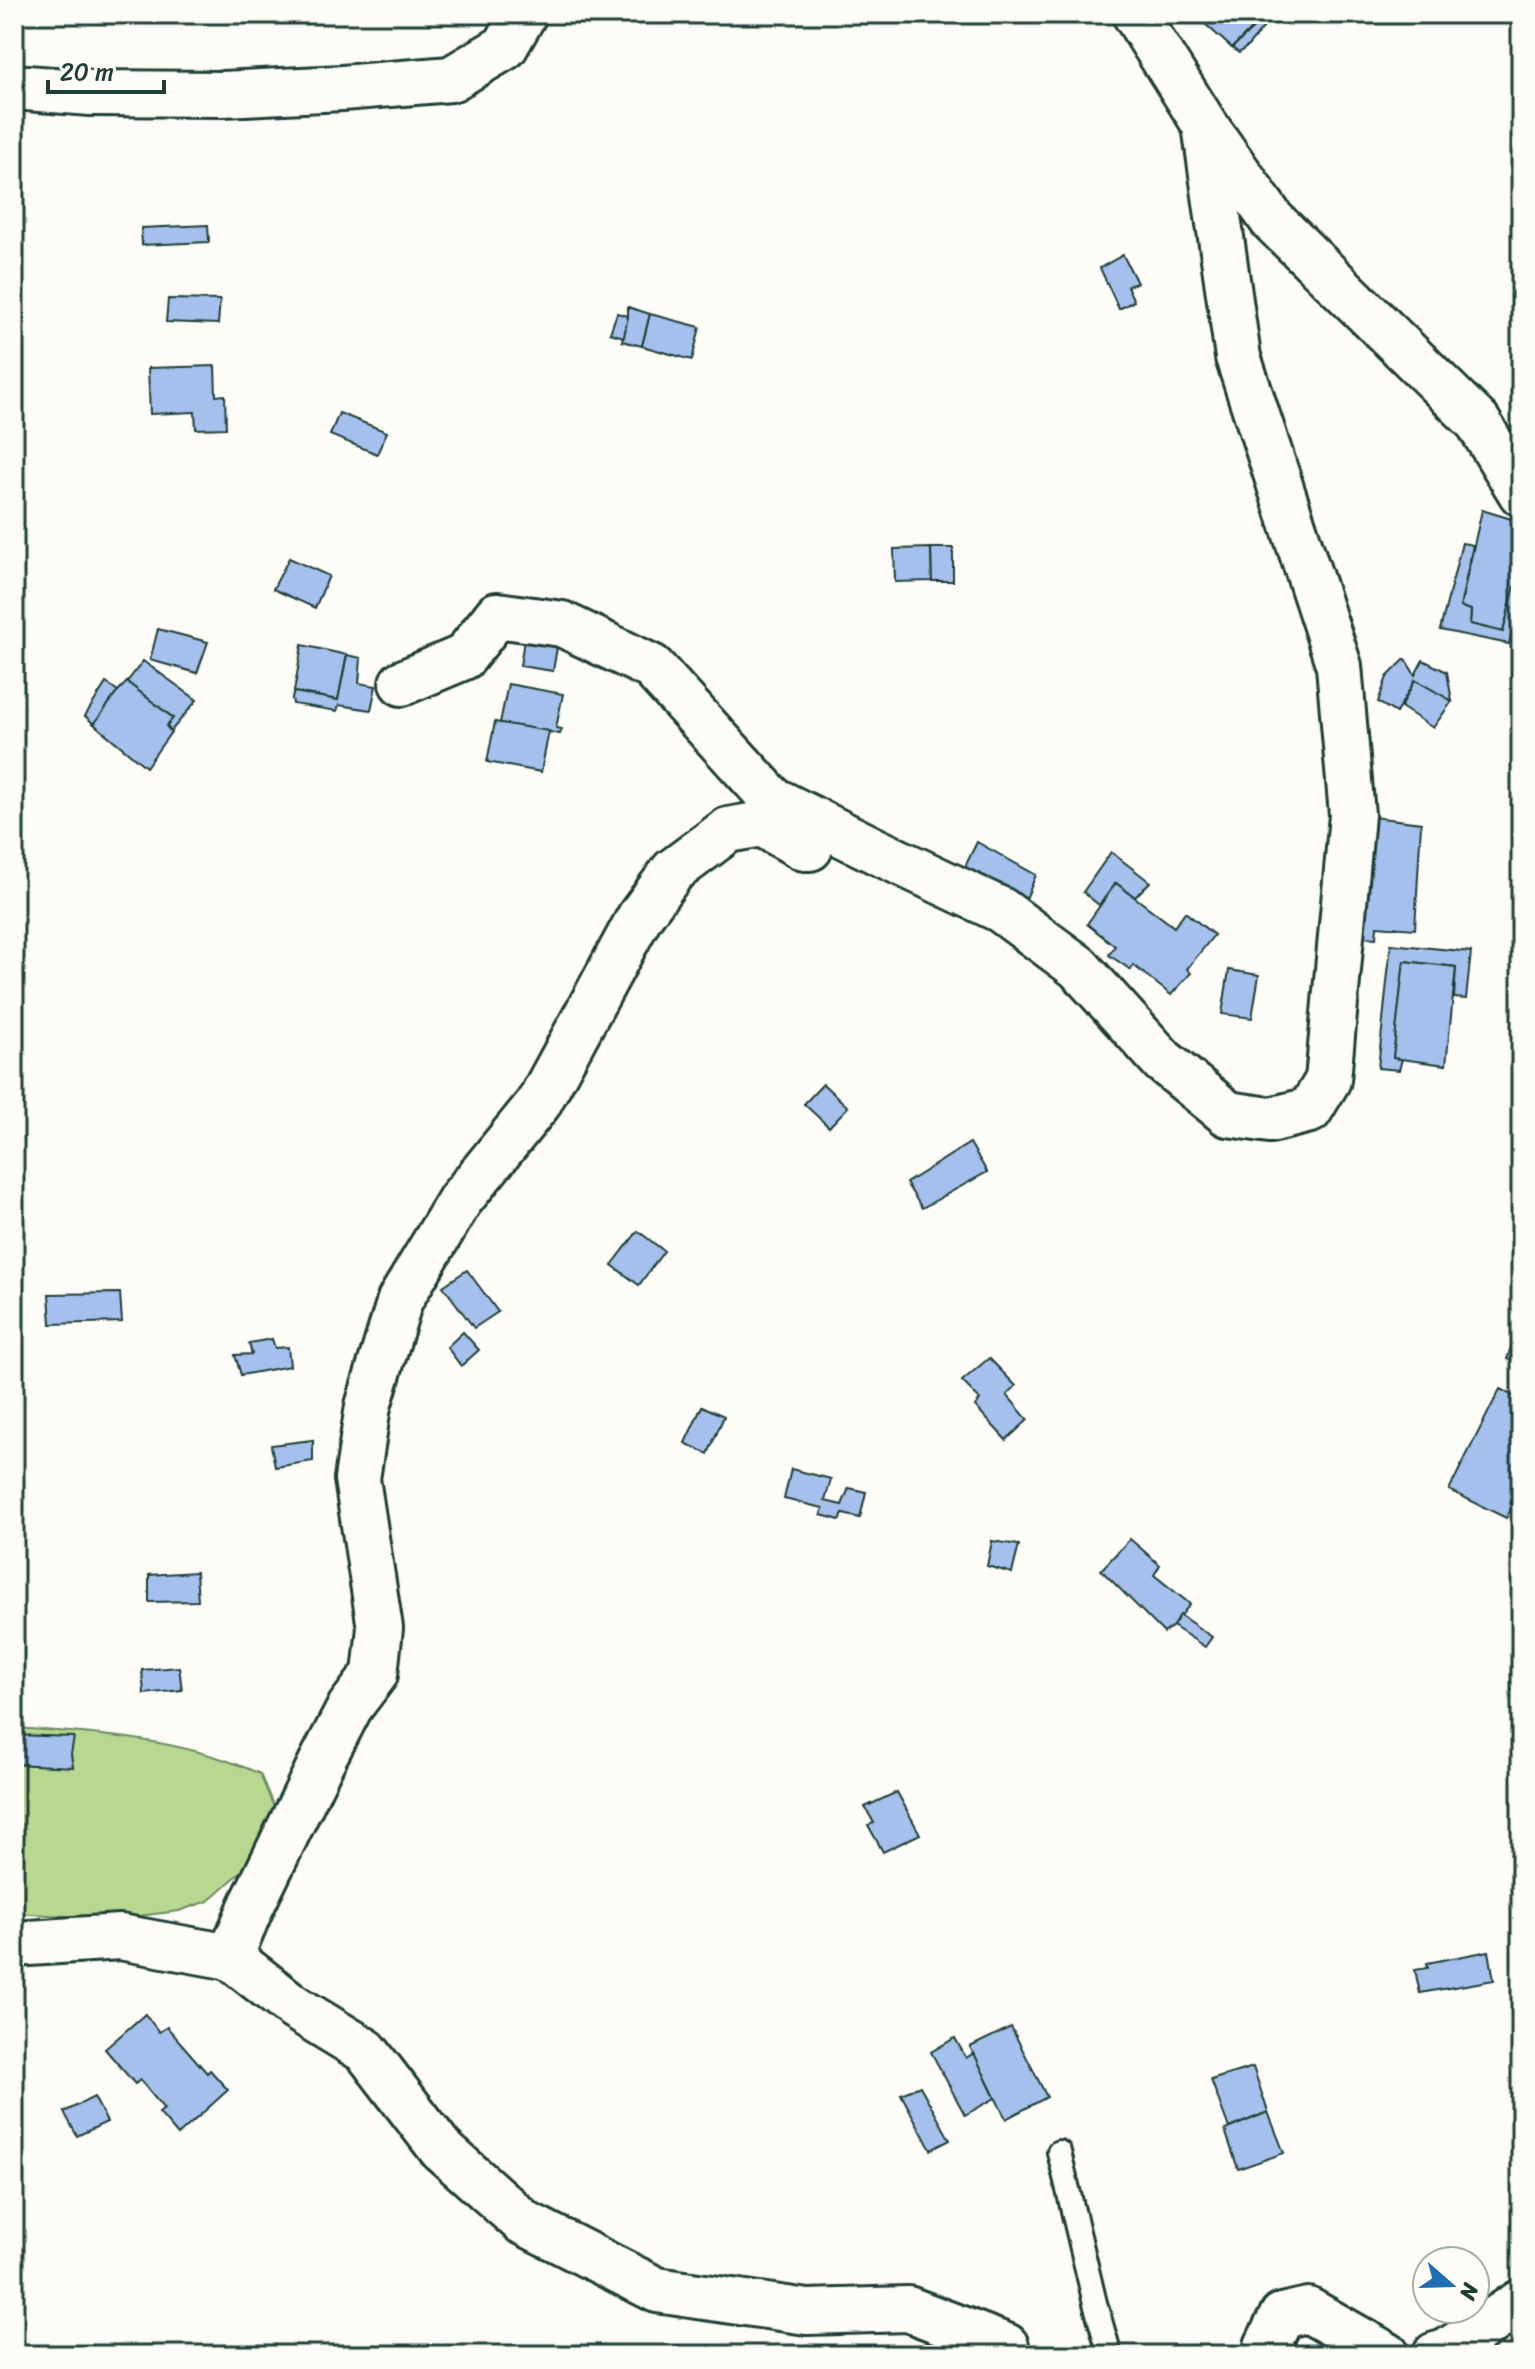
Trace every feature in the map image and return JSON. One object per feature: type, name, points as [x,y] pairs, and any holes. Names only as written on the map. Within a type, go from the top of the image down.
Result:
[{"type":"street","points":[[14,87],[91,93],[223,94],[451,79],[505,47],[524,14]]},
{"type":"street","points":[[1135,14],[1205,125],[1272,220],[1478,422],[1521,493]]},
{"type":"street","points":[[402,683],[464,657],[497,615],[562,624],[652,667],[772,799],[1001,910],[1078,967],[1163,1061],[1228,1114],[1270,1120],[1310,1110],[1328,1080],[1352,815],[1339,666],[1238,357],[1205,125]]},
{"type":"street","points":[[230,1957],[321,1763],[350,1707],[375,1674],[380,1628],[357,1479],[368,1406],[400,1300],[460,1200],[538,1104],[640,916],[673,871],[728,830],[762,824],[804,848],[876,851]]},
{"type":"street","points":[[14,1944],[120,1937],[230,1957],[294,2007],[366,2051],[441,2149],[523,2222],[657,2290],[807,2312],[908,2309],[1006,2346],[1005,2355]]},
{"type":"street","points":[[1435,2355],[1446,2352],[1521,2302]]},
{"type":"street","points":[[1275,2355],[1267,2346],[1282,2316],[1308,2310],[1387,2355]]},
{"type":"lane","points":[[1059,2152],[1110,2355]]},
{"type":"green space","points":[[14,1728],[76,1732],[171,1745],[232,1762],[260,1774],[276,1812],[257,1858],[208,1901],[179,1911],[130,1917],[14,1913]]},
{"type":"building","points":[[1194,14],[1256,14],[1261,19],[1232,48]]},
{"type":"building","points":[[1260,22],[1264,27],[1248,46],[1239,53],[1232,48]]},
{"type":"building","points":[[208,225],[209,242],[142,245],[141,228]]},
{"type":"building","points":[[1123,255],[1137,283],[1127,286],[1134,301],[1119,309],[1100,268]]},
{"type":"building","points":[[168,299],[220,300],[218,324],[166,322]]},
{"type":"building","points":[[628,307],[650,314],[642,346],[622,341]]},
{"type":"building","points":[[617,313],[628,316],[624,337],[610,333]]},
{"type":"building","points":[[650,314],[700,327],[692,360],[642,346]]},
{"type":"building","points":[[215,366],[216,396],[225,395],[226,428],[196,429],[195,412],[150,414],[148,368]]},
{"type":"building","points":[[339,413],[387,432],[377,454],[330,435]]},
{"type":"building","points":[[1482,510],[1521,522],[1517,540],[1521,540],[1521,562],[1503,632],[1470,624],[1471,610],[1460,607]]},
{"type":"building","points":[[1462,543],[1473,545],[1460,607],[1471,610],[1470,624],[1503,632],[1521,562],[1521,597],[1509,644],[1440,630]]},
{"type":"building","points":[[931,548],[932,581],[895,582],[894,549]]},
{"type":"building","points":[[931,548],[953,548],[953,581],[932,581]]},
{"type":"building","points":[[289,558],[329,576],[315,608],[273,589]]},
{"type":"building","points":[[158,629],[208,642],[197,673],[150,660]]},
{"type":"building","points":[[524,640],[557,647],[553,671],[520,666]]},
{"type":"building","points":[[302,645],[347,655],[338,700],[294,692]]},
{"type":"building","points":[[347,655],[361,658],[359,683],[376,686],[371,710],[339,705],[337,711],[293,704],[294,692],[338,700]]},
{"type":"building","points":[[1405,659],[1415,675],[1423,660],[1447,672],[1452,701],[1415,680],[1396,713],[1378,702],[1387,677]]},
{"type":"building","points":[[143,661],[197,700],[171,731],[166,726],[173,718],[127,682]]},
{"type":"building","points":[[1415,680],[1452,701],[1433,728],[1401,707]]},
{"type":"building","points":[[127,682],[173,718],[166,726],[171,732],[146,767],[94,724]]},
{"type":"building","points":[[106,683],[118,691],[94,724],[85,716]]},
{"type":"building","points":[[508,684],[563,694],[556,728],[562,729],[560,734],[500,723]]},
{"type":"building","points":[[495,722],[549,731],[541,772],[487,762]]},
{"type":"building","points":[[1373,817],[1421,823],[1415,929],[1377,926],[1376,938],[1362,937]]},
{"type":"building","points":[[977,842],[1036,875],[1020,913],[959,879]]},
{"type":"building","points":[[1111,852],[1150,882],[1135,897],[1116,883],[1099,905],[1083,892]]},
{"type":"building","points":[[1116,883],[1174,927],[1185,912],[1214,935],[1187,969],[1191,973],[1171,995],[1133,965],[1131,970],[1109,955],[1115,946],[1087,924]]},
{"type":"building","points":[[1391,944],[1471,952],[1466,999],[1454,998],[1456,967],[1404,961],[1393,1058],[1402,1059],[1399,1070],[1378,1068]]},
{"type":"building","points":[[1404,961],[1456,967],[1446,1065],[1393,1058]]},
{"type":"building","points":[[1229,970],[1259,975],[1252,1018],[1222,1014]]},
{"type":"building","points":[[823,1084],[848,1107],[829,1127],[804,1104]]},
{"type":"building","points":[[970,1143],[987,1172],[922,1208],[906,1183]]},
{"type":"building","points":[[638,1231],[664,1251],[639,1285],[612,1265]]},
{"type":"building","points":[[467,1270],[498,1312],[474,1328],[443,1286]]},
{"type":"building","points":[[120,1293],[122,1322],[51,1324],[49,1294]]},
{"type":"building","points":[[1521,1325],[1521,1365],[1507,1359]]},
{"type":"building","points":[[463,1332],[479,1350],[461,1366],[447,1347]]},
{"type":"building","points":[[272,1339],[275,1348],[288,1347],[290,1366],[241,1375],[235,1355],[252,1354],[249,1343]]},
{"type":"building","points":[[989,1358],[1016,1386],[1007,1395],[1028,1420],[1006,1440],[975,1406],[980,1400],[962,1381]]},
{"type":"building","points":[[1500,1389],[1521,1400],[1521,1490],[1506,1518],[1449,1490]]},
{"type":"building","points":[[702,1406],[724,1416],[708,1454],[685,1443]]},
{"type":"building","points":[[313,1440],[313,1461],[275,1467],[271,1445]]},
{"type":"building","points":[[791,1469],[831,1479],[825,1501],[842,1505],[849,1488],[866,1492],[860,1518],[843,1514],[840,1520],[821,1515],[823,1508],[784,1499]]},
{"type":"building","points":[[1130,1539],[1160,1565],[1154,1575],[1190,1604],[1164,1633],[1101,1570]]},
{"type":"building","points":[[992,1541],[1019,1545],[1012,1573],[987,1566]]},
{"type":"building","points":[[196,1572],[198,1601],[149,1602],[149,1575]]},
{"type":"building","points":[[1180,1615],[1212,1637],[1205,1647],[1173,1626]]},
{"type":"building","points":[[179,1667],[182,1690],[144,1694],[142,1670]]},
{"type":"building","points":[[1521,1672],[1521,1693],[1513,1690]]},
{"type":"building","points":[[14,1735],[74,1737],[71,1754],[73,1767],[14,1764]]},
{"type":"building","points":[[897,1792],[920,1834],[883,1852],[868,1825],[874,1823],[865,1807]]},
{"type":"building","points":[[1489,1951],[1494,1980],[1420,1993],[1415,1970],[1428,1968],[1427,1963]]},
{"type":"building","points":[[145,2014],[159,2032],[167,2027],[207,2073],[210,2070],[228,2090],[178,2135],[159,2113],[164,2109],[140,2080],[135,2084],[105,2049]]},
{"type":"building","points":[[1011,2027],[1047,2097],[1006,2119],[970,2047]]},
{"type":"building","points":[[955,2038],[966,2058],[974,2053],[995,2098],[965,2115],[931,2052]]},
{"type":"building","points":[[1253,2067],[1268,2112],[1229,2128],[1211,2080]]},
{"type":"building","points":[[920,2086],[950,2140],[931,2150],[901,2094]]},
{"type":"building","points":[[94,2097],[107,2122],[77,2136],[64,2112]]},
{"type":"building","points":[[1268,2112],[1284,2153],[1238,2169],[1225,2130]]}]
